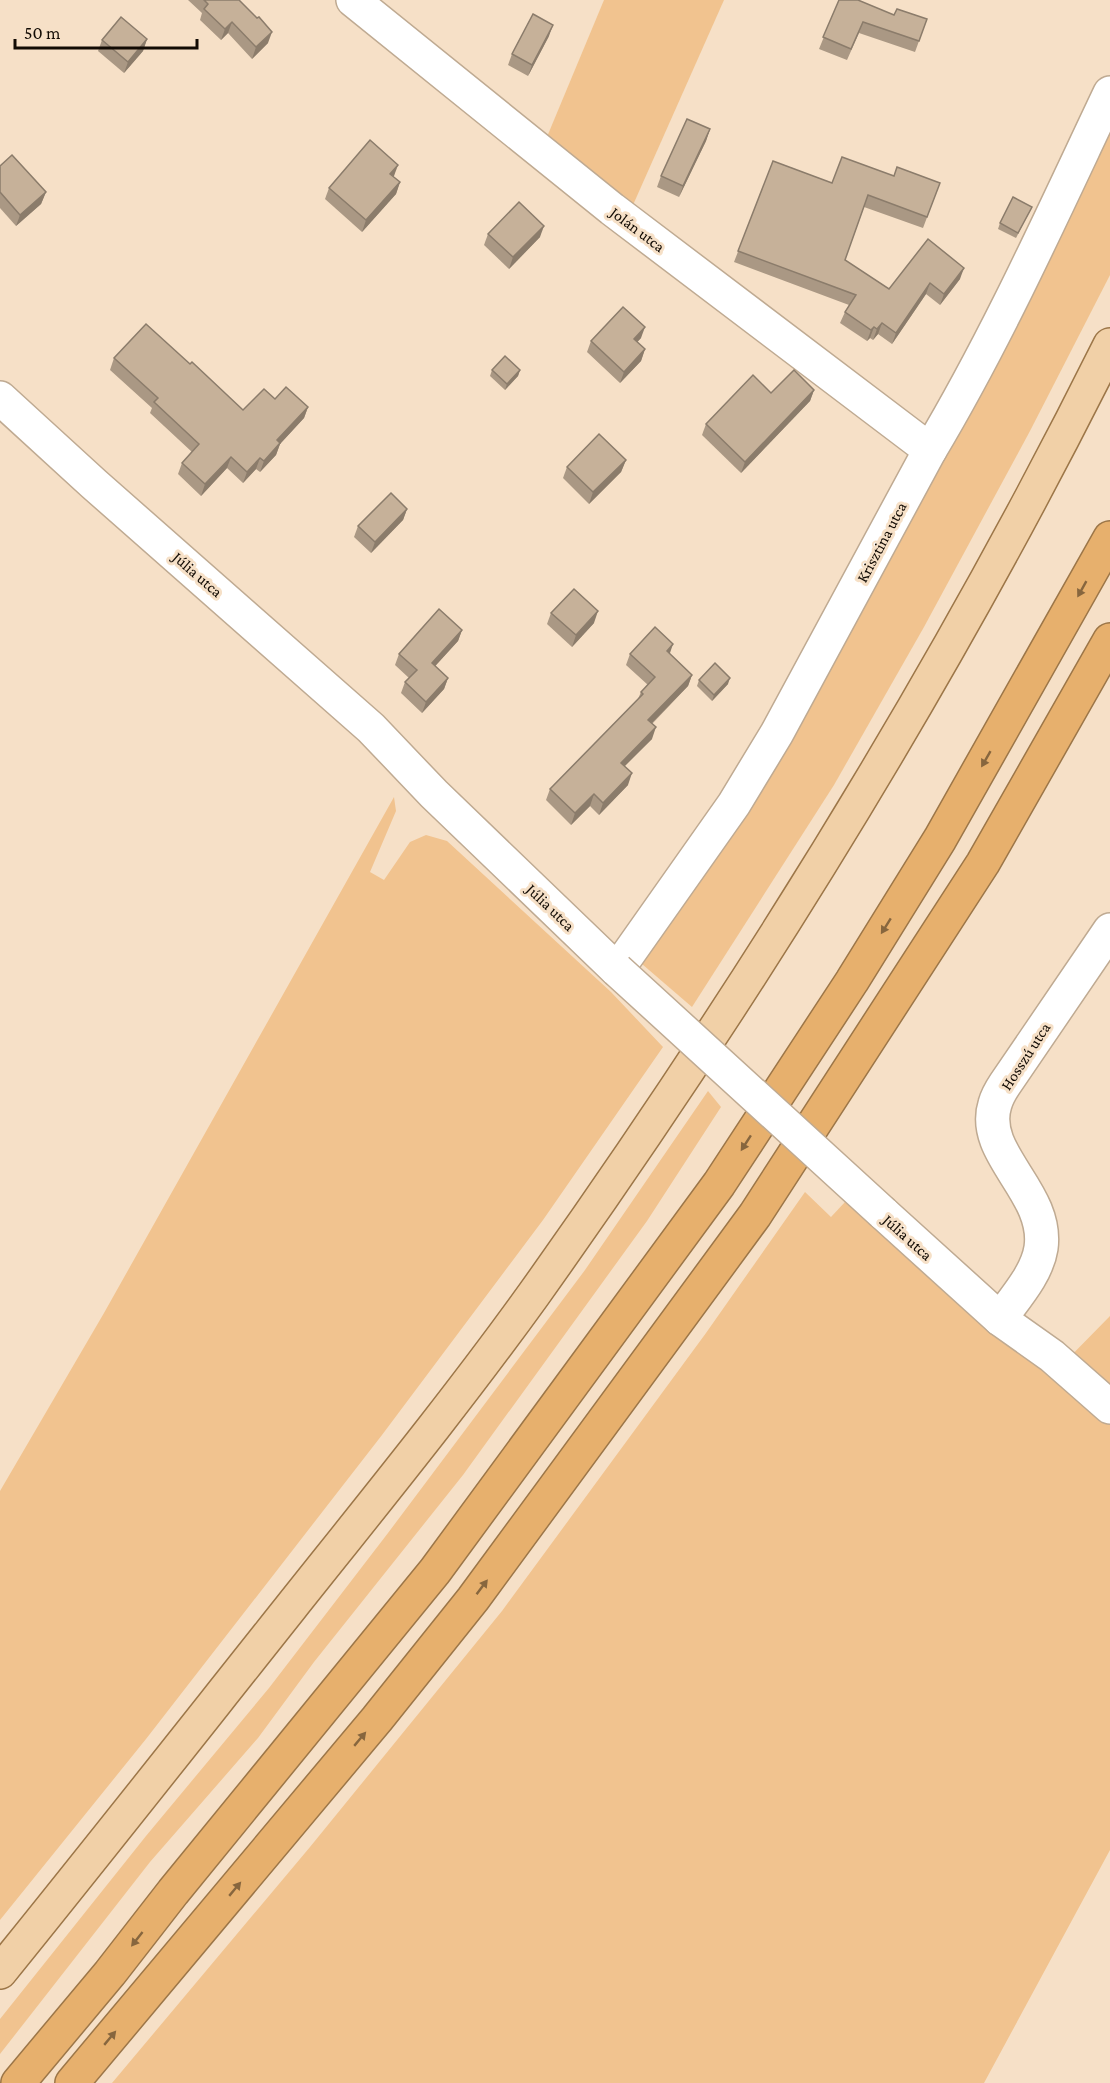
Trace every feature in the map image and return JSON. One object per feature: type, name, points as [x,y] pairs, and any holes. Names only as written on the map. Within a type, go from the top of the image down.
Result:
[{"type":"highway","points":[[18,2083],[110,1973],[180,1883],[435,1571],[719,1184],[852,981],[940,839],[1110,538]]},
{"type":"highway","points":[[72,2083],[377,1719],[473,1599],[755,1215],[983,863],[1110,640]]},
{"type":"main road","points":[[0,1972],[409,1458],[532,1296],[676,1088],[793,910],[887,754],[978,598],[1067,432],[1110,345]]},
{"type":"street","name":"Jolán utca","points":[[353,0],[612,209],[930,450]]},
{"type":"street","name":"Krisztina utca","points":[[617,970],[734,804],[777,733],[956,406],[1110,93]]},
{"type":"street","name":"Júlia utca","points":[[0,398],[371,728],[434,794],[617,970],[883,1213],[1000,1319],[1052,1356],[1110,1407]]},
{"type":"street","name":"Hosszú utca","points":[[1000,1319],[1032,1272],[1041,1250],[1042,1230],[1034,1204],[997,1143],[993,1125],[994,1105],[1005,1084],[1110,930]]},
{"type":"shaded area","points":[[604,0],[724,0],[629,214],[544,144]]},
{"type":"shaded area","points":[[1110,93],[1110,275],[1030,431],[924,627],[834,785],[692,1007],[635,958]]},
{"type":"shaded area","points":[[394,797],[396,811],[370,872],[384,880],[410,842],[426,835],[447,841],[611,992],[663,1047],[543,1220],[382,1435],[146,1739],[0,1920],[0,1491],[104,1313]]},
{"type":"shaded area","points":[[708,1091],[721,1107],[647,1221],[463,1475],[314,1662],[258,1738],[150,1862],[0,2054],[0,2019],[146,1836],[269,1688],[388,1533],[585,1270]]},
{"type":"shaded area","points":[[805,1192],[831,1217],[845,1202],[966,1309],[1058,1369],[1110,1316],[1110,1850],[984,2083],[112,2083],[310,1847],[502,1611],[706,1333]]},
{"type":"building","points":[[204,0],[239,0],[272,32],[256,47],[232,22],[225,29],[204,9],[208,4]]},
{"type":"building","points":[[839,0],[858,0],[894,15],[897,9],[927,19],[919,41],[863,22],[851,49],[823,37]]},
{"type":"building","points":[[533,14],[553,25],[532,65],[512,54]]},
{"type":"building","points":[[121,17],[147,39],[128,62],[102,40]]},
{"type":"building","points":[[687,119],[710,129],[683,186],[661,176]]},
{"type":"building","points":[[370,140],[398,165],[390,174],[400,182],[366,220],[329,188]]},
{"type":"building","points":[[12,155],[46,192],[20,215],[0,192],[0,166]]},
{"type":"building","points":[[842,157],[894,176],[897,167],[940,183],[927,217],[868,195],[845,260],[889,289],[928,239],[964,268],[944,294],[930,283],[896,333],[882,323],[877,329],[874,327],[871,330],[845,312],[856,295],[738,251],[773,161],[832,183]]},
{"type":"building","points":[[1013,197],[1032,207],[1018,233],[1000,223]]},
{"type":"building","points":[[519,202],[544,226],[513,257],[488,234]]},
{"type":"building","points":[[623,307],[645,327],[634,339],[645,349],[624,372],[591,341]]},
{"type":"building","points":[[146,324],[190,364],[192,362],[243,410],[264,389],[275,399],[286,387],[308,407],[277,440],[280,443],[264,461],[260,458],[247,472],[231,457],[205,484],[182,463],[199,444],[154,402],[158,398],[114,358]]},
{"type":"building","points":[[505,356],[520,370],[507,384],[492,370]]},
{"type":"building","points":[[794,370],[814,390],[745,462],[706,424],[753,375],[771,393]]},
{"type":"building","points":[[599,434],[626,460],[593,492],[567,467]]},
{"type":"building","points":[[391,493],[407,509],[375,542],[358,526]]},
{"type":"building","points":[[574,589],[598,611],[576,635],[551,613]]},
{"type":"building","points":[[439,609],[462,630],[432,663],[448,678],[426,702],[405,682],[417,670],[399,654]]},
{"type":"building","points":[[655,627],[673,644],[667,651],[692,675],[648,720],[656,727],[621,763],[632,773],[603,803],[594,794],[575,813],[550,789],[643,694],[641,692],[655,677],[630,654]]},
{"type":"building","points":[[715,663],[730,678],[714,695],[699,680]]}]
